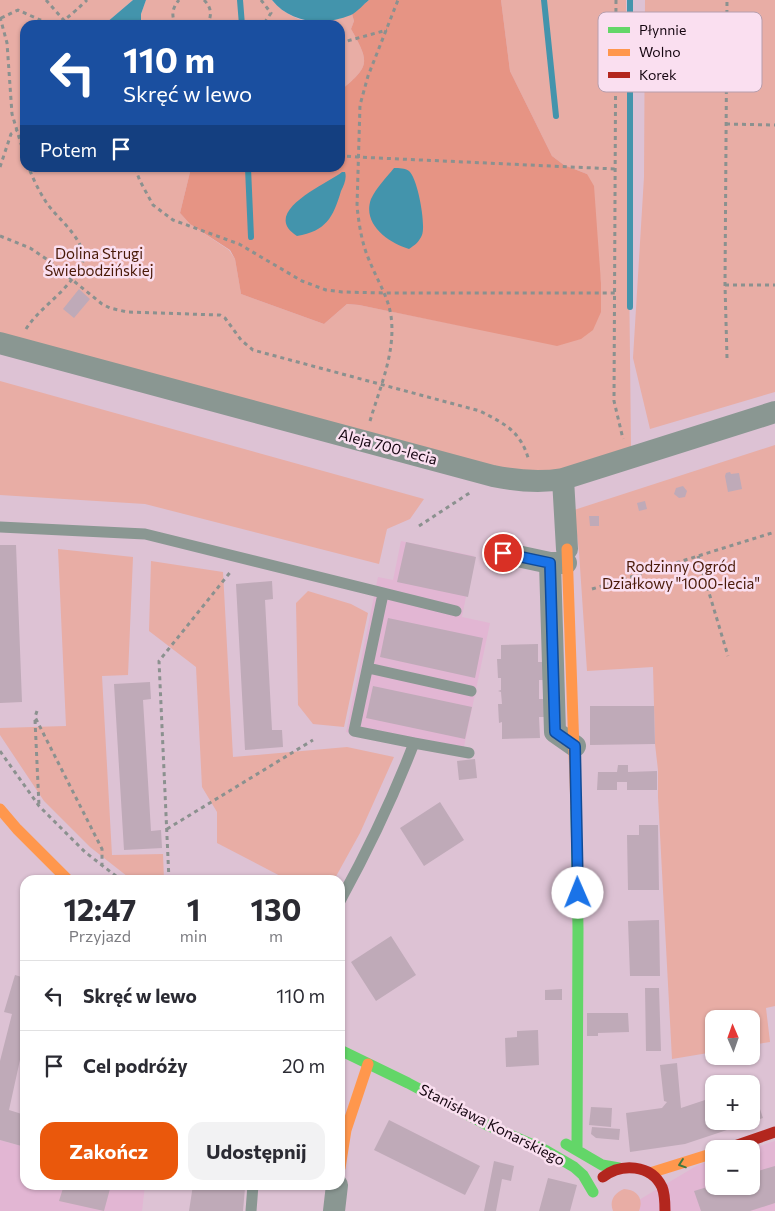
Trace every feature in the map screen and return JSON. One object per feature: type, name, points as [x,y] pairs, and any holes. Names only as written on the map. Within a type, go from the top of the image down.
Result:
[{"type":"street","name":"Aleja 700-lecia","points":[[8,345],[493,476],[528,482],[546,482],[563,479],[775,412]]},
{"type":"street","points":[[563,479],[555,732],[575,746]]},
{"type":"street","points":[[503,553],[562,558]]},
{"type":"street","points":[[562,558],[570,594],[575,746],[578,929],[577,1149]]},
{"type":"street","points":[[0,809],[9,831],[62,875]]},
{"type":"street","name":"Stanisława Konarskiego","points":[[345,1052],[487,1125],[545,1150],[584,1174],[592,1197],[598,1182],[607,1173],[619,1168],[639,1168],[650,1173]]},
{"type":"street","points":[[345,1136],[368,1064]]},
{"type":"street","name":"Stanisława Konarskiego","points":[[408,1083],[480,1109]]},
{"type":"street","points":[[752,1140],[775,1132]]},
{"type":"street","name":"Stanisława Konarskiego","points":[[555,1139],[577,1149],[602,1165],[619,1168]]},
{"type":"street","points":[[666,1211],[665,1198],[661,1186],[650,1173],[705,1156]]},
{"type":"street","points":[[334,1211],[337,1190]]},
{"type":"street","points":[[666,1211],[675,1192]]},
{"type":"lane","points":[[0,527],[145,534],[456,611]]},
{"type":"lane","points":[[383,594],[354,731],[469,753]]},
{"type":"lane","points":[[368,668],[471,691]]},
{"type":"lane","points":[[345,892],[396,790],[414,743]]},
{"type":"lane","points":[[250,1211],[252,1190]]},
{"type":"path","points":[[46,0],[64,20]]},
{"type":"path","points":[[66,20],[87,0]]},
{"type":"path","points":[[174,20],[172,12],[178,0]]},
{"type":"path","points":[[204,0],[210,10],[210,20]]},
{"type":"path","points":[[262,0],[271,13],[266,20]]},
{"type":"path","points":[[364,441],[388,362],[391,341],[391,316],[385,293],[368,258],[358,222],[356,206],[360,105],[368,76],[398,0]]},
{"type":"path","points":[[20,140],[12,114],[6,43],[1,18],[18,10],[43,20]]},
{"type":"path","points":[[345,42],[387,30]]},
{"type":"path","points":[[616,92],[614,401],[627,459]]},
{"type":"path","points":[[726,92],[725,284],[727,358]]},
{"type":"path","points":[[725,124],[775,124]]},
{"type":"path","points":[[0,167],[10,134],[17,130]]},
{"type":"path","points":[[345,156],[616,168]]},
{"type":"path","points":[[8,345],[53,301],[72,280],[82,264],[83,253],[69,230],[46,203],[30,172]]},
{"type":"path","points":[[137,172],[153,205],[173,220],[239,244],[302,281],[326,290],[385,293],[615,293]]},
{"type":"path","points":[[0,236],[30,248],[48,260],[102,304],[110,308],[127,312],[220,315],[225,318],[241,340],[253,350],[480,411],[504,423],[519,437],[529,461],[528,482]]},
{"type":"path","points":[[725,284],[775,285]]},
{"type":"path","points":[[419,526],[493,476]]},
{"type":"path","points":[[570,594],[775,532]]},
{"type":"path","points":[[698,556],[728,656]]},
{"type":"path","points":[[169,875],[159,661],[242,558]]},
{"type":"path","points":[[37,711],[35,717],[39,806]]},
{"type":"path","points":[[35,717],[102,850],[102,866]]},
{"type":"path","points":[[166,829],[313,740]]},
{"type":"path","points":[[0,751],[39,806],[85,852],[114,875]]},
{"type":"shaded area","points":[[369,0],[501,0],[510,71],[552,156],[564,165],[587,174],[594,186],[601,283],[601,312],[593,330],[581,339],[557,346],[347,304],[324,324],[241,294],[235,259],[230,250],[190,224],[180,213],[190,172],[345,172],[345,87],[357,76],[364,63],[362,50],[351,29],[354,21],[352,14]]},
{"type":"shaded area","points":[[401,541],[474,556],[462,617],[490,623],[462,756],[346,732],[378,577],[393,580]]},
{"type":"shaded area","points":[[0,1140],[20,1146],[20,1190],[144,1190],[142,1211],[0,1211]]},
{"type":"shaded area","points":[[775,1141],[775,1211],[626,1211],[627,1207],[698,1165],[705,1163],[705,1195],[760,1195],[760,1146]]},
{"type":"green space","name":"Dolina Strugi Świebodzińskiej","points":[[0,0],[133,0],[110,20],[20,20],[20,172],[190,172],[180,213],[190,224],[229,250],[235,259],[241,294],[324,324],[347,304],[468,327],[601,312],[601,283],[587,174],[564,165],[552,156],[510,71],[501,0],[626,0],[626,12],[598,12],[598,92],[627,92],[631,447],[560,470],[525,471],[493,467],[0,336]]},
{"type":"green space","points":[[146,0],[272,0],[281,9],[302,20],[141,20]]},
{"type":"green space","points":[[645,0],[775,0],[775,392],[650,429],[633,358],[644,177],[644,92],[762,92],[762,12],[645,12]]},
{"type":"green space","points":[[352,14],[354,21],[351,29],[364,57],[362,69],[345,87],[345,20],[333,20]]},
{"type":"green space","points":[[0,381],[424,499],[410,519],[387,529],[379,564],[145,504],[0,495]]},
{"type":"green space","name":"Rodzinny Ogród Działkowy \"1000-lecia\"","points":[[775,445],[775,1006],[766,1008],[770,1042],[760,1044],[760,1010],[705,1010],[705,1054],[672,1059],[658,770],[655,744],[653,667],[587,671],[579,552],[574,510]]},
{"type":"green space","points":[[58,549],[133,557],[128,675],[102,676],[112,855],[163,854],[164,875],[126,875],[90,847],[44,801],[0,735],[0,728],[66,726]]},
{"type":"green space","points":[[151,561],[223,572],[233,757],[347,747],[394,757],[360,833],[337,875],[278,875],[217,843],[217,812],[202,787],[196,667],[149,631]]},
{"type":"green space","points":[[308,591],[351,604],[368,613],[344,727],[313,724],[298,705],[296,603]]},
{"type":"green space","points":[[624,1189],[636,1193],[641,1202],[639,1211],[613,1211],[613,1198]]},
{"type":"water","points":[[133,0],[146,0],[141,20],[110,20]]},
{"type":"water","points":[[272,0],[369,0],[351,15],[334,20],[305,20],[280,8]]},
{"type":"water","points":[[394,168],[409,171],[415,183],[420,202],[423,222],[422,235],[420,240],[409,249],[385,237],[370,217],[371,199]]},
{"type":"water","points":[[345,172],[345,182],[335,209],[327,222],[315,231],[297,236],[287,227],[286,218],[291,208],[311,191]]},
{"type":"building","points":[[79,289],[90,299],[74,318],[63,309]]},
{"type":"building","points":[[730,472],[731,474],[739,473],[742,489],[728,492],[725,476],[726,473]]},
{"type":"building","points":[[683,486],[687,491],[685,497],[679,498],[674,494],[676,488]]},
{"type":"building","points":[[645,501],[647,509],[639,511],[637,503]]},
{"type":"building","points":[[589,516],[599,516],[599,526],[590,526]]},
{"type":"building","points":[[406,542],[476,557],[468,597],[397,582]]},
{"type":"building","points":[[0,545],[16,545],[22,702],[0,703]]},
{"type":"building","points":[[272,581],[273,599],[265,600],[272,730],[282,730],[283,747],[245,750],[236,584]]},
{"type":"building","points":[[388,618],[483,638],[475,678],[380,657]]},
{"type":"building","points":[[538,644],[538,662],[544,662],[544,680],[539,680],[539,699],[545,699],[545,717],[539,717],[540,738],[502,739],[502,722],[499,723],[498,704],[502,704],[501,692],[498,691],[501,690],[501,678],[498,678],[497,659],[501,659],[501,645]]},
{"type":"building","points":[[150,682],[151,699],[143,700],[151,831],[161,830],[162,848],[124,850],[114,684]]},
{"type":"building","points":[[373,686],[472,707],[465,739],[366,718]]},
{"type":"building","points":[[590,706],[654,706],[655,744],[590,745]]},
{"type":"building","points":[[475,759],[477,778],[459,780],[457,761]]},
{"type":"building","points":[[618,765],[628,765],[628,772],[657,771],[657,790],[627,790],[627,782],[617,782],[617,790],[597,790],[598,772],[617,772]]},
{"type":"building","points":[[440,802],[464,840],[424,866],[400,828]]},
{"type":"building","points":[[639,825],[658,825],[659,890],[628,890],[627,835],[639,835]]},
{"type":"building","points":[[659,920],[660,976],[630,976],[628,921]]},
{"type":"building","points":[[391,936],[416,975],[376,1001],[351,962]]},
{"type":"building","points":[[15,975],[20,976],[20,1060],[9,1110],[20,1113],[20,1146],[0,1140],[0,1061],[12,1014],[4,1012]]},
{"type":"building","points":[[645,988],[659,988],[661,1051],[646,1051]]},
{"type":"building","points":[[562,989],[562,1000],[545,1000],[545,990]]},
{"type":"building","points":[[587,1013],[628,1013],[629,1032],[598,1033],[598,1036],[587,1036]]},
{"type":"building","points":[[538,1030],[539,1065],[506,1067],[505,1038],[517,1037],[517,1031]]},
{"type":"building","points":[[677,1063],[681,1108],[705,1100],[705,1130],[727,1130],[685,1144],[630,1152],[626,1113],[662,1108],[667,1102],[664,1101],[660,1065]]},
{"type":"building","points":[[591,1107],[612,1108],[611,1127],[589,1125]]},
{"type":"building","points":[[389,1120],[480,1166],[465,1195],[374,1150]]},
{"type":"building","points":[[592,1127],[620,1129],[619,1140],[596,1138],[591,1134]]},
{"type":"building","points":[[494,1161],[514,1166],[511,1181],[502,1179],[496,1211],[484,1211]]},
{"type":"building","points":[[775,1166],[775,1203],[750,1211],[701,1211],[694,1191],[705,1188],[705,1195],[760,1195],[760,1170]]},
{"type":"building","points":[[548,1178],[577,1185],[570,1211],[539,1211]]},
{"type":"building","points":[[62,1190],[110,1190],[104,1211],[59,1201]]},
{"type":"building","points":[[192,1190],[245,1190],[243,1211],[189,1211]]},
{"type":"waterway","points":[[240,0],[242,20]]},
{"type":"waterway","points":[[544,0],[556,116]]},
{"type":"waterway","points":[[630,0],[630,12]]},
{"type":"waterway","points":[[630,92],[630,307]]},
{"type":"waterway","points":[[248,172],[251,237]]},
{"type":"traffic: fast","points":[[576,808],[578,929],[577,1149]]},
{"type":"traffic: fast","points":[[345,1052],[487,1125],[545,1150],[574,1167],[583,1175],[593,1192]]},
{"type":"traffic: fast","points":[[566,1144],[602,1165],[619,1168]]},
{"type":"traffic: slow","points":[[567,549],[576,808]]},
{"type":"traffic: slow","points":[[0,809],[17,829],[63,875]]},
{"type":"traffic: slow","points":[[345,1136],[368,1064]]},
{"type":"traffic: slow","points":[[650,1173],[705,1156]]},
{"type":"traffic: jam","points":[[752,1140],[775,1132]]},
{"type":"traffic: jam","points":[[603,1177],[610,1172],[627,1168],[635,1168],[651,1174],[662,1187],[665,1211]]},
{"type":"route","points":[[503,553],[550,563],[555,732],[575,746],[578,893]]}]
